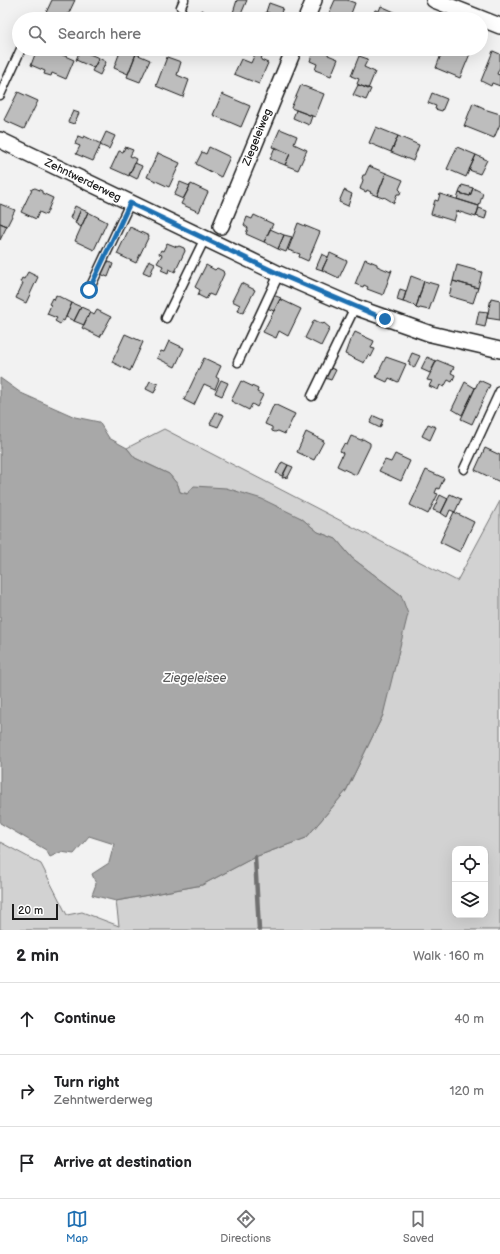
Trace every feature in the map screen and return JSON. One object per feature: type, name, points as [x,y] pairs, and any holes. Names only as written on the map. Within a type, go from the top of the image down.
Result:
[{"type":"street","points":[[309,12],[314,0]]},
{"type":"street","points":[[434,0],[464,12]]},
{"type":"street","points":[[488,21],[500,26]]},
{"type":"street","name":"Ziegeleiweg","points":[[221,226],[291,56]]},
{"type":"street","name":"Zehntwerderweg","points":[[0,140],[279,274],[355,307],[385,319],[431,334],[500,350]]},
{"type":"lane","points":[[0,95],[18,56]]},
{"type":"lane","points":[[89,290],[130,203]]},
{"type":"lane","points":[[166,318],[204,238]]},
{"type":"lane","points":[[238,362],[279,274]]},
{"type":"lane","points":[[312,396],[355,307]]},
{"type":"lane","points":[[464,469],[500,391]]},
{"type":"shaded area","points":[[164,429],[457,581],[500,501],[500,930],[0,930],[0,842],[41,864],[67,915],[82,912],[119,926],[116,901],[202,885],[255,857],[306,838],[346,791],[383,715],[401,595],[352,558],[336,539],[318,532],[301,518],[180,492],[178,485],[169,474],[135,458],[127,448]]},
{"type":"water","name":"Ziegeleisee","points":[[0,378],[21,393],[75,417],[99,422],[109,438],[127,448],[135,458],[169,474],[178,485],[180,492],[187,494],[194,486],[226,488],[262,499],[301,518],[318,532],[336,539],[352,558],[401,595],[408,614],[383,715],[346,791],[306,838],[255,857],[202,885],[116,901],[92,895],[96,884],[92,874],[109,863],[114,844],[89,836],[74,854],[61,852],[50,857],[46,850],[0,823]]},
{"type":"building","points":[[52,0],[75,0],[69,12],[46,12]]},
{"type":"building","points":[[237,0],[247,0],[242,12],[233,12]]},
{"type":"building","points":[[335,0],[347,0],[355,3],[352,12],[330,12]]},
{"type":"building","points":[[269,3],[283,8],[281,12],[266,12]]},
{"type":"building","points":[[381,6],[394,12],[374,12],[375,10],[379,11]]},
{"type":"building","points":[[493,51],[500,54],[500,67],[497,74],[500,75],[500,86],[492,83],[491,86],[481,81]]},
{"type":"building","points":[[34,56],[65,56],[74,60],[66,79],[52,73],[51,76],[44,74],[45,71],[31,65]]},
{"type":"building","points":[[78,56],[94,56],[99,58],[94,68],[76,60]]},
{"type":"building","points":[[118,56],[135,56],[128,74],[114,68]]},
{"type":"building","points":[[135,56],[141,56],[150,60],[140,82],[127,77]]},
{"type":"building","points":[[254,56],[262,56],[261,60],[268,63],[259,84],[234,74],[241,59],[251,63]]},
{"type":"building","points":[[312,56],[330,56],[338,59],[331,76],[315,70],[317,64],[310,61]]},
{"type":"building","points":[[359,56],[368,59],[364,67],[375,72],[368,89],[357,84],[359,79],[351,76]]},
{"type":"building","points":[[440,56],[469,56],[460,78],[436,68]]},
{"type":"building","points":[[167,57],[181,62],[177,75],[189,80],[183,97],[156,86]]},
{"type":"building","points":[[99,58],[106,62],[100,75],[92,71]]},
{"type":"building","points":[[301,85],[324,94],[315,117],[291,108]]},
{"type":"building","points":[[358,85],[371,89],[366,100],[353,95]]},
{"type":"building","points":[[18,92],[38,101],[24,129],[4,120]]},
{"type":"building","points":[[432,93],[447,99],[442,111],[435,109],[436,106],[428,103]]},
{"type":"building","points":[[222,94],[250,106],[241,127],[213,115]]},
{"type":"building","points":[[473,103],[484,109],[500,114],[500,124],[494,138],[464,126]]},
{"type":"building","points":[[296,110],[312,116],[309,125],[293,118]]},
{"type":"building","points":[[73,111],[79,113],[74,124],[68,122]]},
{"type":"building","points":[[376,127],[398,136],[391,152],[369,143]]},
{"type":"building","points":[[280,129],[297,136],[294,144],[307,150],[298,170],[285,165],[290,154],[272,147]]},
{"type":"building","points":[[106,132],[115,136],[109,149],[100,145]]},
{"type":"building","points":[[78,136],[83,138],[84,136],[101,144],[93,161],[76,154],[80,146],[75,144]]},
{"type":"building","points":[[398,136],[419,145],[413,161],[391,152]]},
{"type":"building","points":[[125,147],[133,150],[130,156],[136,159],[129,176],[111,168],[119,151],[123,152]]},
{"type":"building","points":[[209,147],[230,157],[221,177],[196,164],[202,152],[206,154]]},
{"type":"building","points":[[275,147],[290,154],[285,165],[270,159]]},
{"type":"building","points":[[457,147],[476,155],[466,177],[447,169]]},
{"type":"building","points":[[158,153],[180,163],[169,187],[147,177]]},
{"type":"building","points":[[476,155],[487,160],[480,174],[469,170]]},
{"type":"building","points":[[135,163],[142,166],[137,179],[129,175]]},
{"type":"building","points":[[369,166],[386,173],[377,196],[367,190],[366,192],[360,189],[363,175],[365,175]]},
{"type":"building","points":[[386,173],[403,180],[399,189],[401,191],[400,194],[397,194],[394,203],[384,197],[377,196]]},
{"type":"building","points":[[180,182],[190,186],[183,199],[174,195]]},
{"type":"building","points":[[191,184],[208,192],[199,212],[181,204]]},
{"type":"building","points":[[462,185],[473,188],[470,196],[459,193]]},
{"type":"building","points":[[35,188],[53,198],[46,215],[39,212],[36,219],[21,212],[32,189]]},
{"type":"building","points":[[473,188],[483,193],[479,206],[457,199],[459,193],[470,196]]},
{"type":"building","points":[[344,190],[352,194],[348,206],[339,202]]},
{"type":"building","points":[[440,194],[479,206],[476,217],[457,211],[454,221],[431,214],[435,200],[438,201]]},
{"type":"building","points":[[0,204],[15,210],[7,226],[0,223]]},
{"type":"building","points":[[75,206],[81,209],[76,221],[70,218]]},
{"type":"building","points":[[479,208],[487,211],[485,219],[476,216]]},
{"type":"building","points":[[81,209],[88,212],[81,227],[75,223]]},
{"type":"building","points":[[88,212],[107,222],[94,250],[75,241]]},
{"type":"building","points":[[254,215],[273,224],[264,242],[246,234],[248,228],[244,225],[247,217],[252,219]]},
{"type":"building","points":[[0,223],[7,226],[0,240]]},
{"type":"building","points":[[298,223],[320,232],[308,261],[299,257],[300,254],[288,250]]},
{"type":"building","points":[[130,227],[149,236],[136,263],[117,254]]},
{"type":"building","points":[[270,229],[284,235],[278,249],[264,242]]},
{"type":"building","points":[[284,235],[292,237],[286,252],[278,249]]},
{"type":"building","points":[[167,243],[184,248],[185,251],[175,272],[169,269],[168,273],[161,270],[163,266],[157,263],[162,255],[159,254],[161,250],[163,251]]},
{"type":"building","points":[[330,253],[347,261],[339,278],[322,270]]},
{"type":"building","points":[[322,254],[328,257],[322,270],[316,268]]},
{"type":"building","points":[[365,259],[391,272],[392,270],[383,295],[367,289],[368,287],[364,285],[363,287],[355,284]]},
{"type":"building","points":[[149,260],[155,263],[150,275],[143,272]]},
{"type":"building","points":[[107,261],[113,264],[108,277],[100,274]]},
{"type":"building","points":[[206,265],[215,270],[217,268],[223,271],[224,274],[214,296],[209,294],[206,299],[198,295],[200,290],[195,287]]},
{"type":"building","points":[[457,265],[482,272],[478,288],[453,281]]},
{"type":"building","points":[[28,272],[38,277],[26,303],[16,298],[23,283],[20,282],[22,278],[24,279]]},
{"type":"building","points":[[411,276],[424,281],[416,308],[413,305],[403,302]]},
{"type":"building","points":[[424,281],[438,285],[429,310],[416,308]]},
{"type":"building","points":[[453,281],[478,288],[473,303],[449,296]]},
{"type":"building","points":[[241,283],[255,290],[243,313],[238,311],[240,305],[232,301]]},
{"type":"building","points":[[400,289],[406,291],[403,302],[397,300]]},
{"type":"building","points":[[56,295],[72,303],[64,321],[62,320],[60,324],[55,321],[57,318],[47,314],[51,305],[49,304],[52,298],[54,300]]},
{"type":"building","points":[[273,295],[281,298],[274,311],[267,308]]},
{"type":"building","points":[[491,298],[500,300],[500,320],[487,318]]},
{"type":"building","points":[[280,299],[301,309],[288,336],[279,331],[276,338],[263,332]]},
{"type":"building","points":[[72,303],[81,307],[74,321],[66,317]]},
{"type":"building","points":[[81,307],[90,311],[84,325],[74,321]]},
{"type":"building","points":[[97,310],[111,317],[100,337],[82,328],[90,312],[94,315]]},
{"type":"building","points":[[479,311],[488,312],[485,327],[476,325]]},
{"type":"building","points":[[314,320],[323,324],[324,323],[330,328],[321,346],[305,338]]},
{"type":"building","points":[[355,332],[374,341],[371,348],[375,349],[371,357],[368,355],[364,363],[345,354],[350,340]]},
{"type":"building","points":[[125,334],[143,342],[130,371],[112,362]]},
{"type":"building","points":[[169,341],[184,348],[175,367],[157,358],[161,351],[164,352]]},
{"type":"building","points":[[412,353],[420,356],[414,368],[409,365],[410,363],[408,362]]},
{"type":"building","points":[[386,357],[406,364],[398,382],[389,378],[387,382],[376,377]]},
{"type":"building","points":[[427,357],[436,361],[430,373],[421,369]]},
{"type":"building","points":[[204,358],[221,366],[216,377],[219,379],[215,389],[204,384],[194,405],[184,400]]},
{"type":"building","points":[[437,360],[454,367],[451,373],[455,375],[452,382],[448,380],[444,387],[440,385],[438,390],[429,386],[432,381],[427,380]]},
{"type":"building","points":[[330,368],[336,370],[331,380],[325,378]]},
{"type":"building","points":[[221,380],[228,383],[222,396],[215,393]]},
{"type":"building","points":[[479,380],[490,385],[472,424],[461,419]]},
{"type":"building","points":[[150,381],[158,384],[154,393],[146,389]]},
{"type":"building","points":[[241,381],[258,389],[257,392],[263,395],[257,407],[252,404],[249,410],[231,401]]},
{"type":"building","points":[[465,382],[475,388],[462,415],[452,409]]},
{"type":"building","points":[[274,404],[295,414],[285,434],[278,431],[272,431],[272,427],[265,424]]},
{"type":"building","points":[[216,412],[224,415],[218,427],[210,424]]},
{"type":"building","points":[[374,416],[383,420],[380,428],[370,423]]},
{"type":"building","points":[[428,424],[436,427],[430,440],[422,436]]},
{"type":"building","points":[[306,432],[324,441],[314,460],[297,452]]},
{"type":"building","points":[[351,436],[361,440],[363,439],[370,443],[370,446],[356,475],[337,466],[343,453],[340,451],[344,444],[347,445]]},
{"type":"building","points":[[485,448],[500,455],[500,482],[475,470]]},
{"type":"building","points":[[395,454],[410,461],[401,481],[379,471],[385,460],[391,462]]},
{"type":"building","points":[[282,462],[288,465],[282,476],[276,473]]},
{"type":"building","points":[[288,465],[293,467],[288,477],[282,478]]},
{"type":"building","points":[[426,470],[444,478],[439,489],[437,488],[435,493],[438,494],[428,514],[410,505]]},
{"type":"building","points":[[450,494],[461,499],[455,512],[450,510],[447,517],[441,513]]},
{"type":"building","points":[[440,495],[448,499],[441,513],[433,510]]},
{"type":"building","points":[[454,512],[474,522],[460,552],[440,542]]},
{"type":"waterway","points":[[255,857],[259,930]]},
{"type":"route","points":[[89,290],[130,203],[279,274],[385,319]]}]
